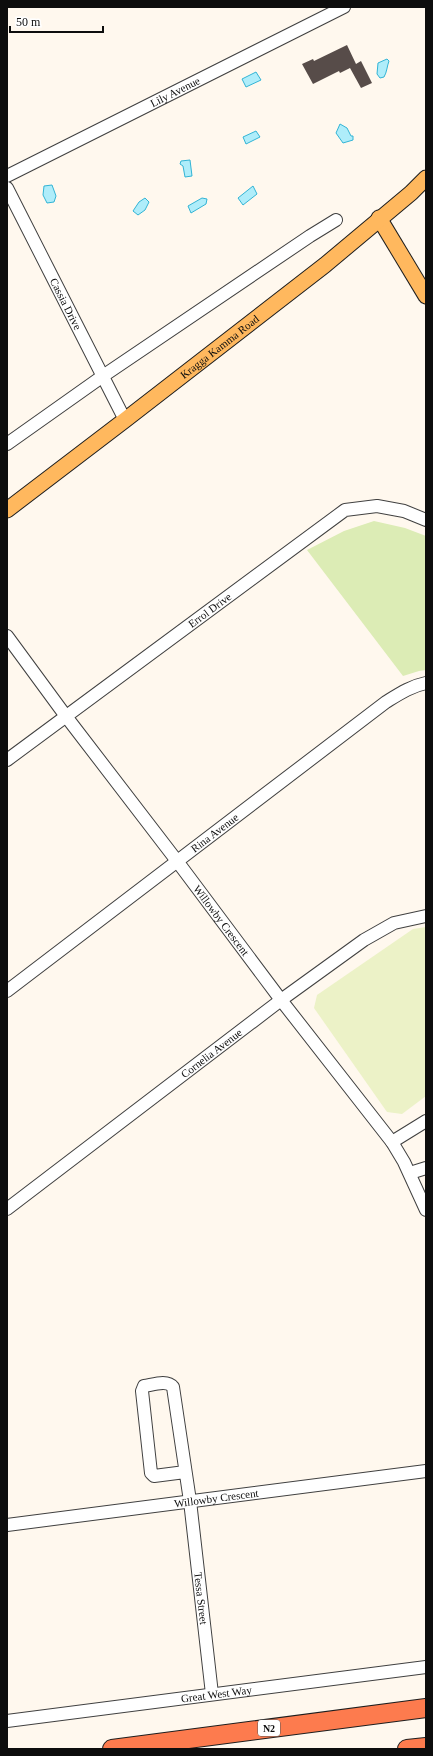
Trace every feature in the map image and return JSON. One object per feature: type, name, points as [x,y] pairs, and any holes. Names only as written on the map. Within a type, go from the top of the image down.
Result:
[{"type":"highway","name":"N2","points":[[112,1749],[426,1708]]},
{"type":"highway","points":[[407,1749],[426,1747]]},
{"type":"main road","name":"Kragga Kamma Road","points":[[7,510],[325,265],[379,218],[411,193],[426,178]]},
{"type":"main road","points":[[379,218],[426,296]]},
{"type":"street","name":"Lily Avenue","points":[[7,176],[344,7]]},
{"type":"street","name":"Cassia Drive","points":[[7,188],[125,420]]},
{"type":"street","points":[[7,444],[103,376],[336,220]]},
{"type":"street","name":"Errol Drive","points":[[7,760],[345,510],[377,506],[404,511],[426,520]]},
{"type":"street","name":"Willowby Crescent","points":[[7,636],[178,860],[281,1000],[392,1142],[410,1173],[426,1209]]},
{"type":"street","name":"Rina Avenue","points":[[7,991],[386,702],[402,692],[418,685],[426,684]]},
{"type":"street","name":"Cornelia Avenue","points":[[7,1209],[281,1000],[364,940],[394,923],[426,916]]},
{"type":"street","points":[[392,1142],[426,1121]]},
{"type":"street","points":[[410,1173],[426,1168]]},
{"type":"street","name":"Tessa Street","points":[[185,1472],[154,1476],[151,1473],[142,1391],[144,1386],[167,1382],[173,1386],[190,1501],[212,1694]]},
{"type":"street","name":"Willowby Crescent","points":[[7,1525],[426,1471]]},
{"type":"street","name":"Great West Way","points":[[7,1721],[426,1667]]},
{"type":"green space","points":[[374,521],[405,528],[426,536],[426,670],[403,676],[307,550],[344,531]]},
{"type":"green space","points":[[426,927],[426,1096],[402,1114],[387,1112],[314,1008],[317,995],[413,929]]},
{"type":"water","points":[[387,59],[389,61],[386,73],[384,77],[380,78],[377,74],[378,63]]},
{"type":"water","points":[[256,72],[261,80],[246,87],[242,79]]},
{"type":"water","points":[[340,124],[347,128],[351,136],[353,136],[353,140],[343,143],[336,133]]},
{"type":"water","points":[[256,131],[260,137],[246,144],[243,137]]},
{"type":"water","points":[[190,160],[192,176],[185,177],[183,166],[180,164],[181,161]]},
{"type":"water","points":[[52,185],[56,196],[54,202],[47,203],[43,195],[44,186]]},
{"type":"water","points":[[253,186],[257,194],[243,205],[238,198]]},
{"type":"water","points":[[145,198],[149,202],[145,210],[138,215],[133,211],[139,202]]},
{"type":"water","points":[[202,198],[207,199],[206,204],[191,213],[188,206]]},
{"type":"building","points":[[347,45],[356,64],[361,61],[372,83],[361,88],[350,68],[340,73],[339,71],[313,84],[302,64],[313,59],[314,61]]}]
